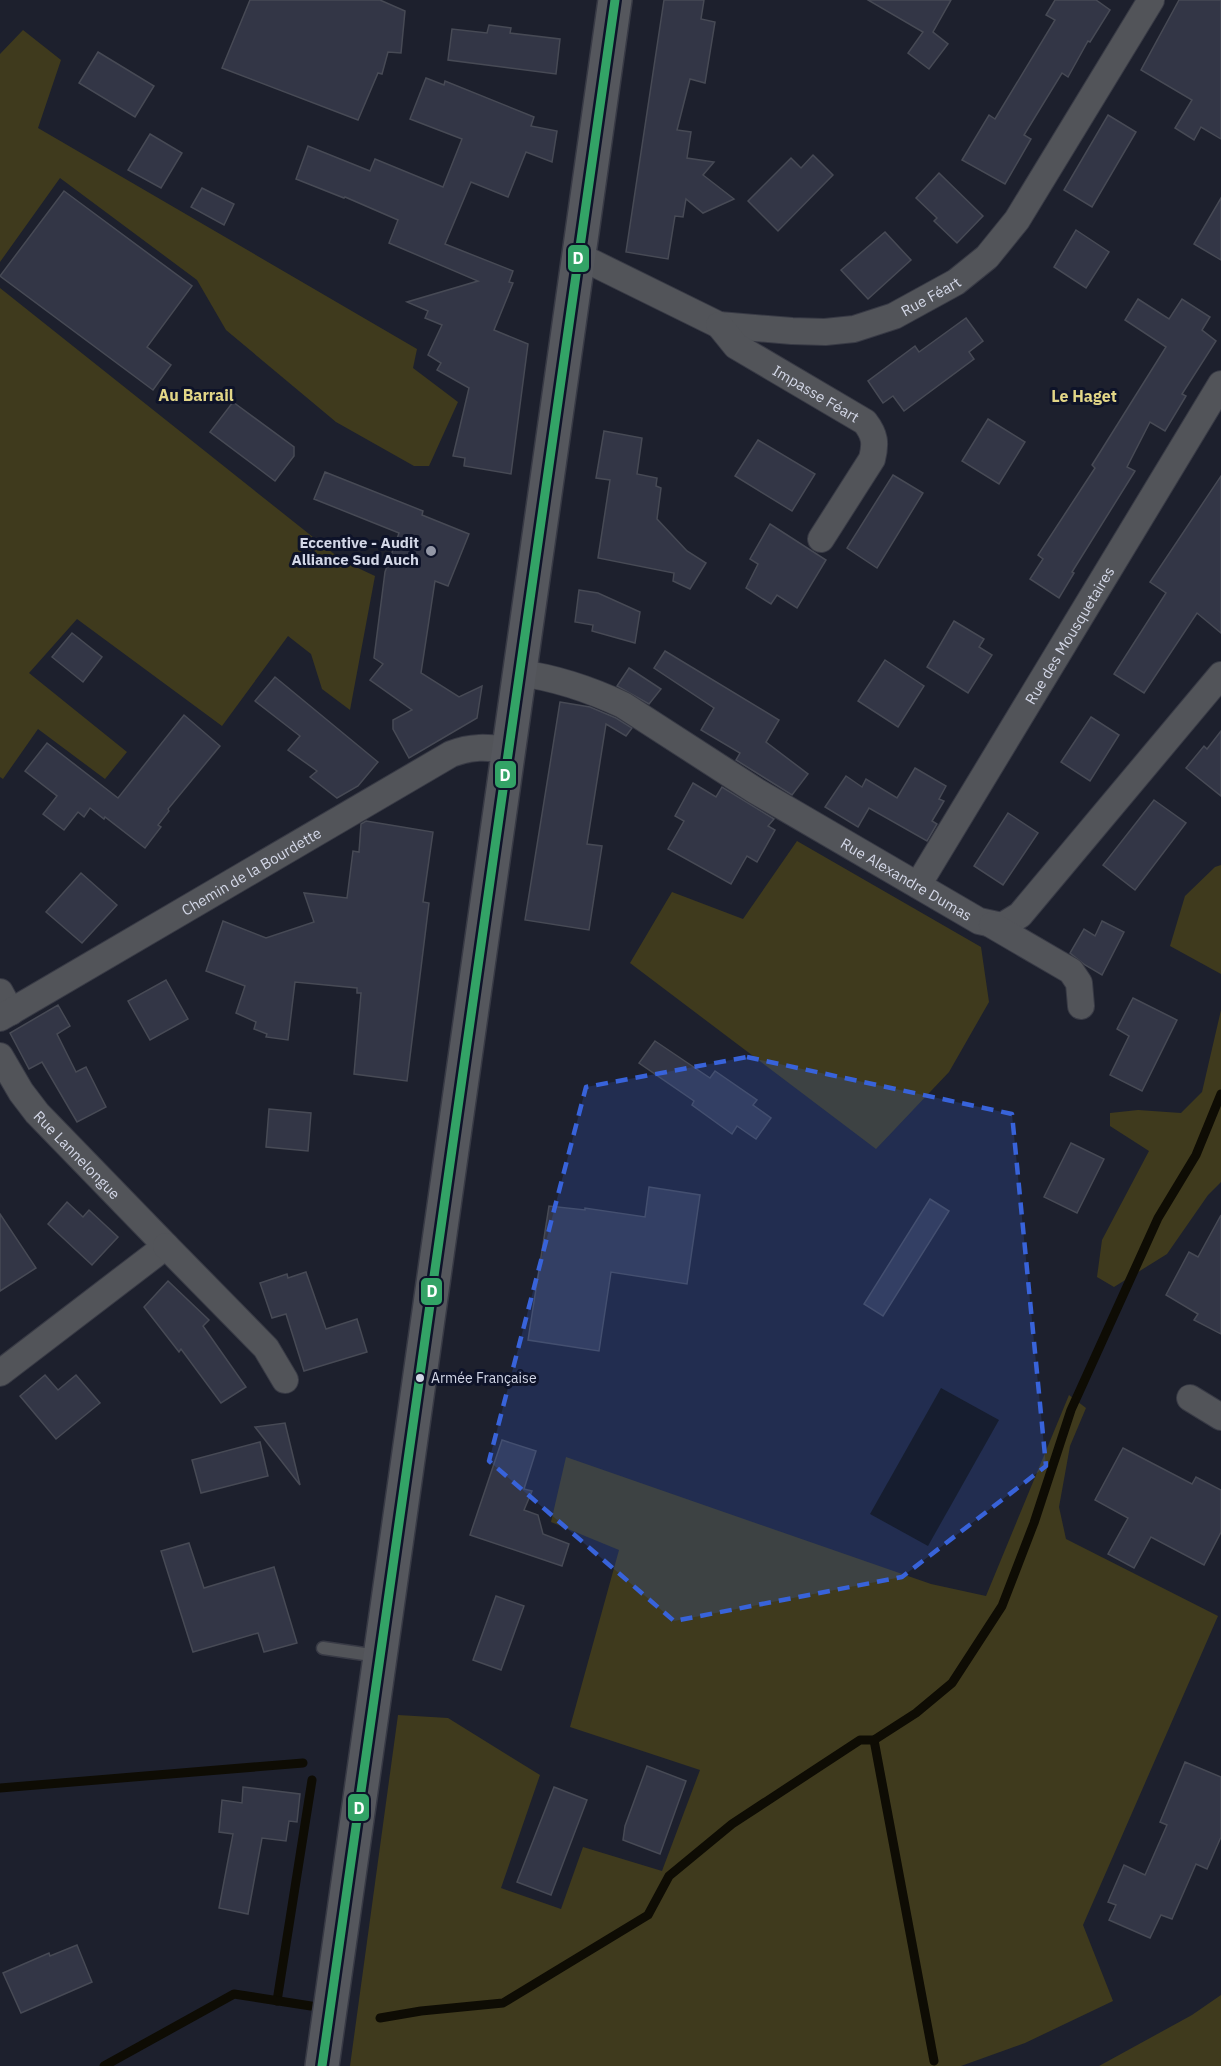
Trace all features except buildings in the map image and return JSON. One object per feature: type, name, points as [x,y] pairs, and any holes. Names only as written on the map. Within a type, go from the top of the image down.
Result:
[{"type":"main road","points":[[322,2066],[615,0]]},
{"type":"street","name":"Rue Féart","points":[[579,256],[719,325],[792,332],[825,332],[854,329],[894,316],[956,282],[987,257],[1017,220],[1151,0]]},
{"type":"street","name":"Impasse Féart","points":[[719,325],[736,346],[865,422],[872,431],[876,444],[872,459],[821,539]]},
{"type":"street","name":"Rue des Mousquetaires","points":[[918,885],[1221,384]]},
{"type":"street","name":"Rue Alexandre Dumas","points":[[520,674],[549,677],[623,705],[756,791],[979,921],[992,925],[1071,971],[1079,982],[1081,1006]]},
{"type":"street","points":[[992,925],[1002,926],[1020,915],[1221,675]]},
{"type":"street","name":"Chemin de la Bourdette","points":[[4,1007],[451,754],[466,748],[480,747],[509,750]]},
{"type":"street","name":"Rue Lannelongue","points":[[0,1056],[21,1092],[37,1113],[266,1348],[285,1380]]},
{"type":"street","points":[[0,1373],[166,1245]]},
{"type":"street","points":[[1190,1398],[1221,1417]]},
{"type":"lane","points":[[323,1648],[381,1656]]},
{"type":"highlighted area","points":[[747,1057],[1012,1114],[1046,1466],[902,1577],[674,1621],[489,1461],[586,1087]]},
{"type":"shaded area","points":[[23,30],[61,60],[38,128],[417,349],[413,368],[458,402],[429,466],[414,466],[336,422],[226,330],[197,280],[60,178],[0,262],[0,54]]},
{"type":"shaded area","points":[[0,288],[343,561],[375,576],[350,710],[322,689],[311,654],[288,636],[222,726],[77,619],[29,673],[127,752],[105,779],[38,729],[3,779],[0,777]]},
{"type":"shaded area","points":[[797,841],[981,947],[989,1002],[949,1072],[876,1149],[630,963],[672,892],[743,919]]},
{"type":"shaded area","points":[[1221,865],[1221,974],[1170,946],[1185,896],[1215,867]]},
{"type":"shaded area","points":[[1221,1010],[1221,1182],[1208,1195],[1167,1254],[1114,1287],[1097,1277],[1102,1240],[1149,1151],[1110,1126],[1110,1113],[1138,1110],[1181,1113],[1202,1092]]},
{"type":"shaded area","points":[[941,1388],[999,1420],[928,1546],[870,1514]]},
{"type":"shaded area","points":[[1069,1395],[1086,1408],[1070,1446],[1059,1507],[1066,1539],[1218,1616],[1083,1925],[1113,2001],[1025,2043],[961,2066],[350,2066],[398,1715],[448,1718],[540,1775],[501,1888],[561,1909],[583,1847],[662,1871],[700,1770],[570,1727],[619,1550],[551,1522],[566,1457],[931,1584],[986,1596]]},
{"type":"shaded area","points":[[1221,1995],[1221,2066],[1099,2066],[1192,2015]]},
{"type":"waterway","points":[[380,2018],[421,2011],[503,2003],[648,1915],[669,1876],[732,1824],[860,1740],[874,1740],[916,1713],[952,1683],[1002,1606],[1034,1523],[1071,1410],[1158,1218],[1196,1155],[1221,1094]]},
{"type":"waterway","points":[[874,1740],[934,2061]]},
{"type":"waterway","points":[[0,1788],[303,1763]]},
{"type":"waterway","points":[[277,2001],[312,1780]]},
{"type":"waterway","points":[[104,2066],[234,1994],[311,2006]]},
{"type":"transit line","name":"D","points":[[322,2066],[615,0]]},
{"type":"place","name":"Eccentive - Audit Alliance Sud Auch","points":[[431,551]]},
{"type":"place","name":"Armée Française","points":[[420,1378]]},
{"type":"district","name":"Au Barrail","points":[[196,395]]},
{"type":"district","name":"Le Haget","points":[[1084,396]]}]
